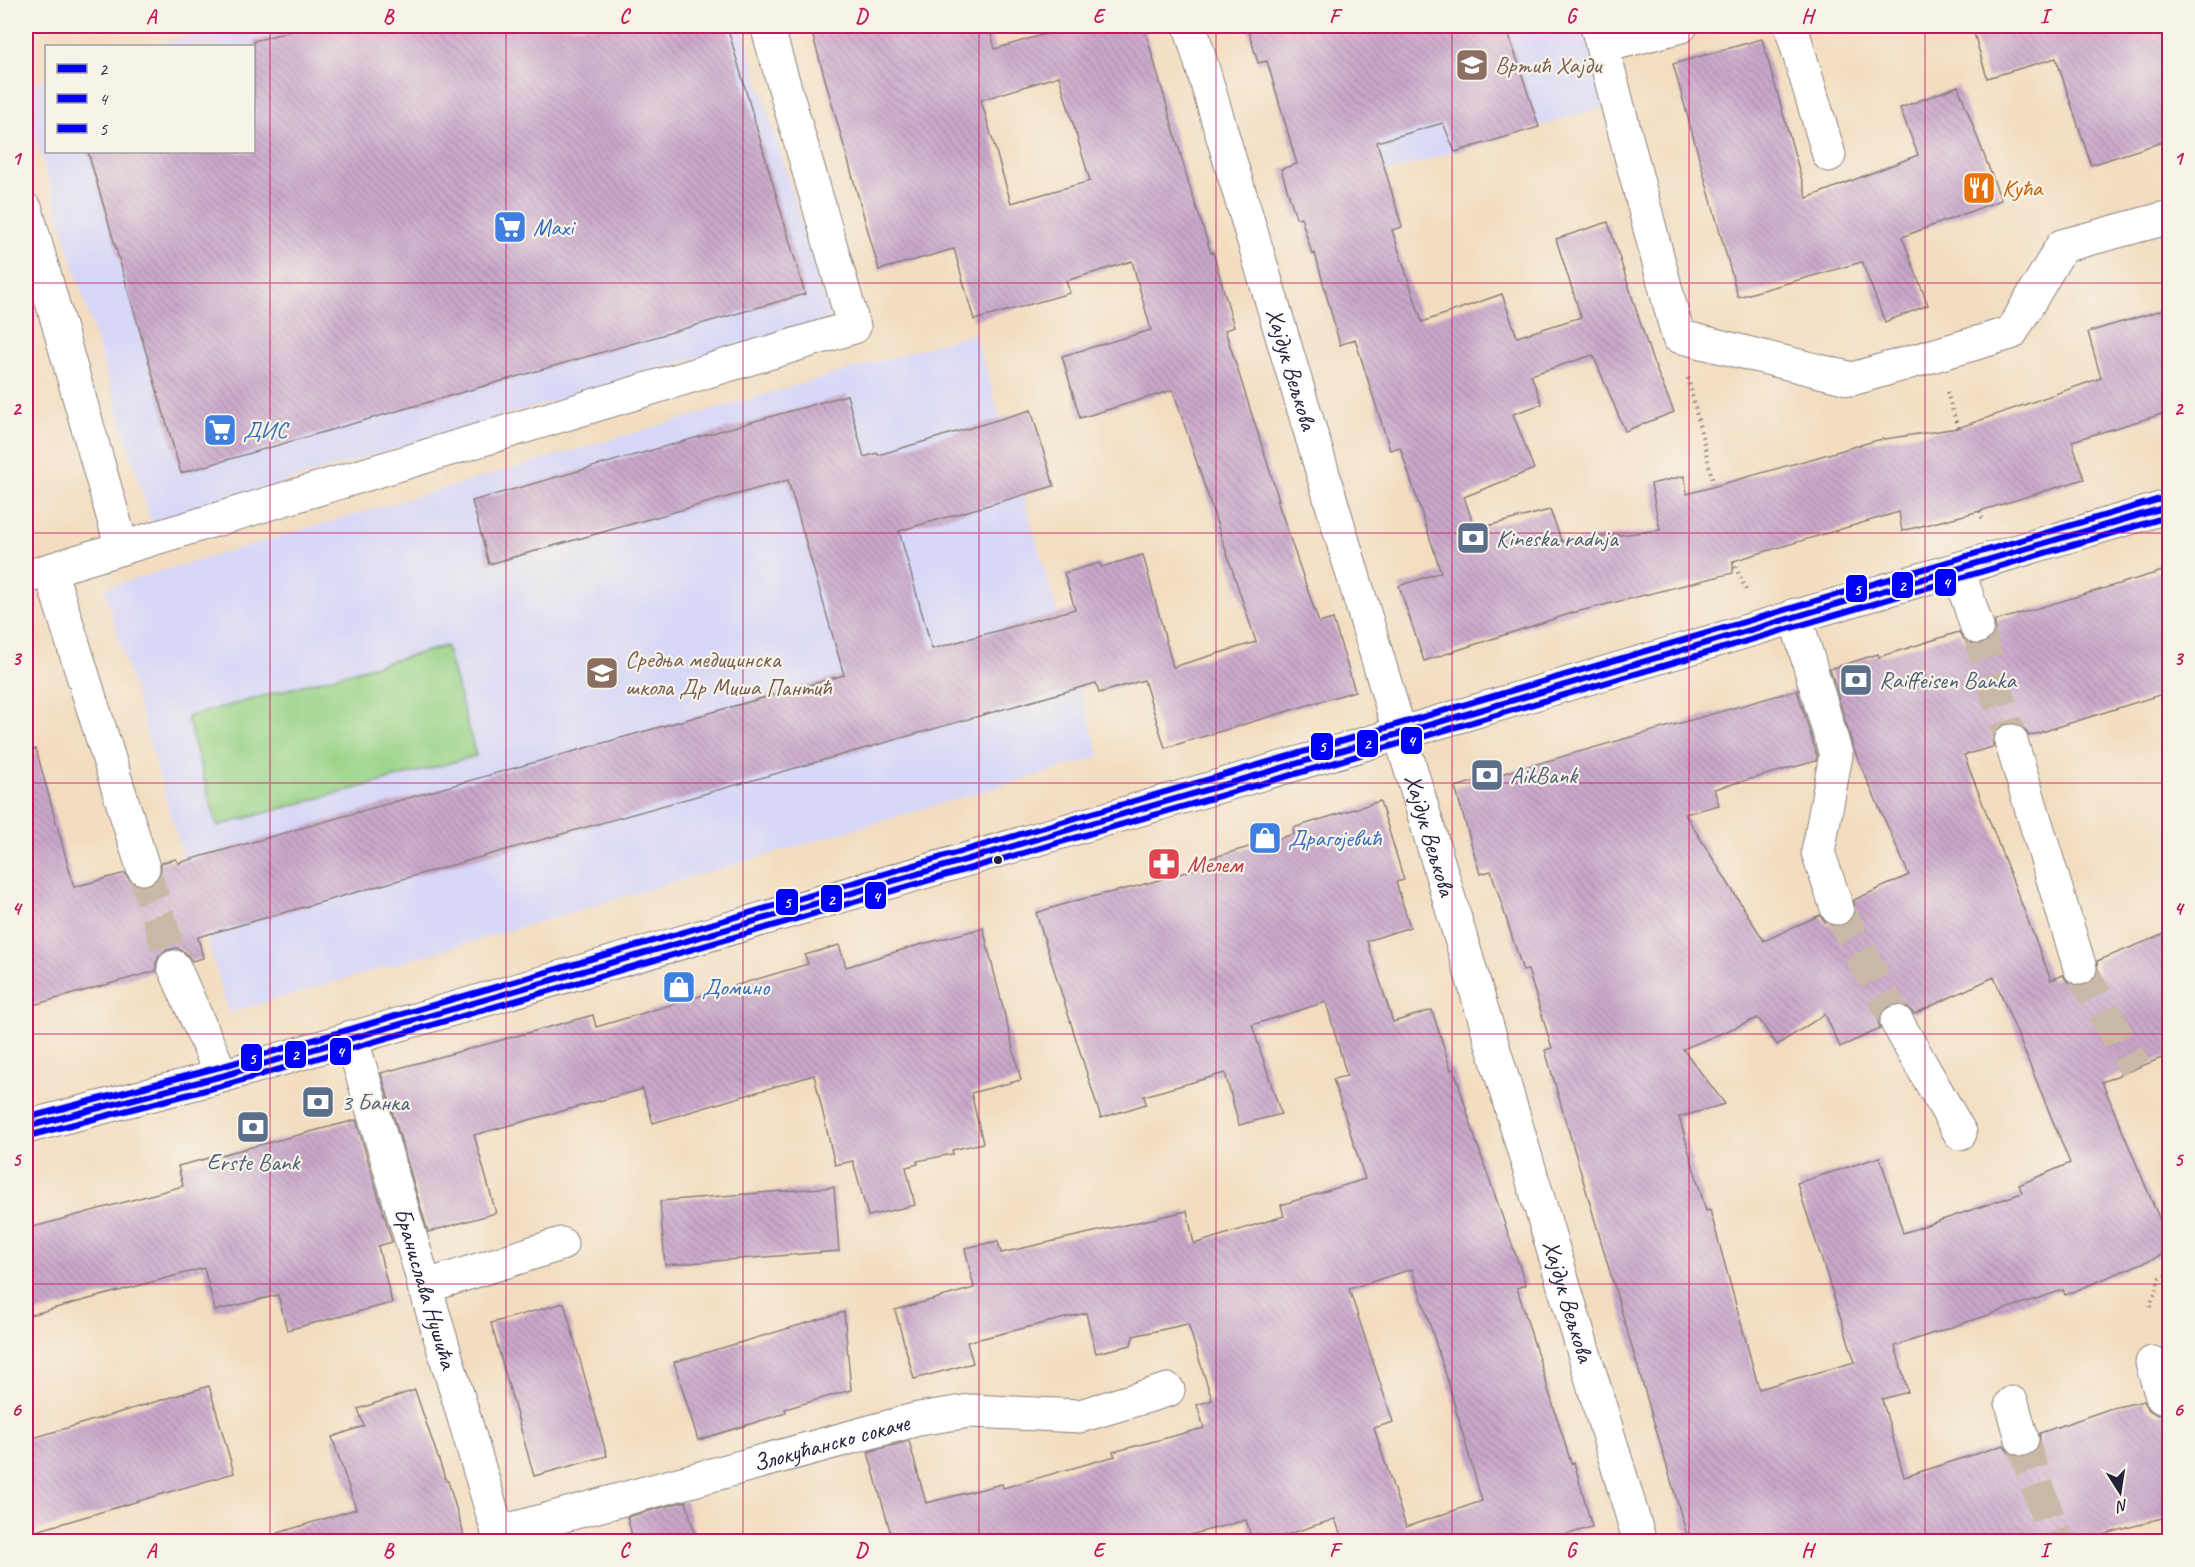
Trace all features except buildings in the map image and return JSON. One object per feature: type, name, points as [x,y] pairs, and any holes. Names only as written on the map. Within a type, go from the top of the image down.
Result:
[{"type":"street","points":[[143,868],[38,574],[854,327],[767,26]]},
{"type":"street","name":"Хајдук Вељкова","points":[[1190,26],[1402,733],[1640,1542]]},
{"type":"street","points":[[1681,26],[1601,36],[1678,336],[1852,379],[2011,333],[2062,246],[2169,218]]},
{"type":"street","points":[[1791,26],[1829,155]]},
{"type":"street","points":[[26,210],[122,548]]},
{"type":"street","points":[[26,1127],[222,1076],[2169,507]]},
{"type":"street","points":[[1958,569],[1977,627]]},
{"type":"street","points":[[1795,615],[1836,755],[1818,852],[1837,908]]},
{"type":"street","points":[[2012,741],[2080,968]]},
{"type":"street","points":[[174,967],[222,1076]]},
{"type":"street","points":[[1896,1022],[1960,1133]]},
{"type":"street","name":"Бранислава Нушића","points":[[351,1037],[499,1537]]},
{"type":"street","points":[[424,1287],[561,1244]]},
{"type":"street","points":[[2152,1363],[2162,1397]]},
{"type":"street","name":"Злокућанско сокаче","points":[[499,1537],[918,1419],[970,1411],[1080,1416],[1167,1390]]},
{"type":"street","points":[[2012,1403],[2022,1439]]},
{"type":"path","points":[[1678,336],[1714,486]]},
{"type":"path","points":[[2150,1307],[2160,1278],[2169,1275]]},
{"type":"shaded area","points":[[225,26],[742,26],[830,318],[151,522],[26,106],[26,85],[45,79],[45,153],[255,153],[255,45],[158,45]]},
{"type":"shaded area","name":"Вртић Хајди","points":[[1336,26],[1584,26],[1609,105],[1380,174]]},
{"type":"shaded area","name":"Средња медицинска школа Др Миша Пантић","points":[[975,333],[1100,757],[229,1013],[104,588]]},
{"type":"green space","points":[[446,646],[476,756],[217,826],[187,717]]},
{"type":"tunnel","points":[[1977,627],[2011,741]]},
{"type":"tunnel","points":[[143,868],[174,967]]},
{"type":"tunnel","points":[[1837,908],[1897,1022]]},
{"type":"tunnel","points":[[2080,968],[2135,1068]]},
{"type":"tunnel","points":[[2022,1439],[2056,1542]]},
{"type":"transit line","name":"5","points":[[26,1118],[220,1067],[1399,724],[2167,497]]},
{"type":"transit line","name":"2","points":[[26,1127],[222,1076],[1402,733],[2170,506]]},
{"type":"transit line","name":"4","points":[[28,1136],[225,1085],[1405,742],[2170,516]]},
{"type":"place","name":"Вртић Хајди","points":[[1472,65]]},
{"type":"place","name":"Кућа","points":[[1979,188]]},
{"type":"place","name":"Maxi","points":[[510,227]]},
{"type":"place","name":"ДИС","points":[[220,430]]},
{"type":"place","name":"Kineska radnja","points":[[1473,538]]},
{"type":"place","name":"Средња медицинска школа Др Миша Пантић","points":[[602,673]]},
{"type":"place","name":"Raiffeisen Banka","points":[[1856,680]]},
{"type":"place","name":"AikBank","points":[[1487,775]]},
{"type":"place","name":"Драгојевић","points":[[1265,838]]},
{"type":"place","name":"Мелем","points":[[1164,864]]},
{"type":"place","name":"Домино","points":[[679,987]]},
{"type":"place","name":"3 Банка","points":[[318,1102]]},
{"type":"place","name":"Erste Bank","points":[[253,1127]]}]
